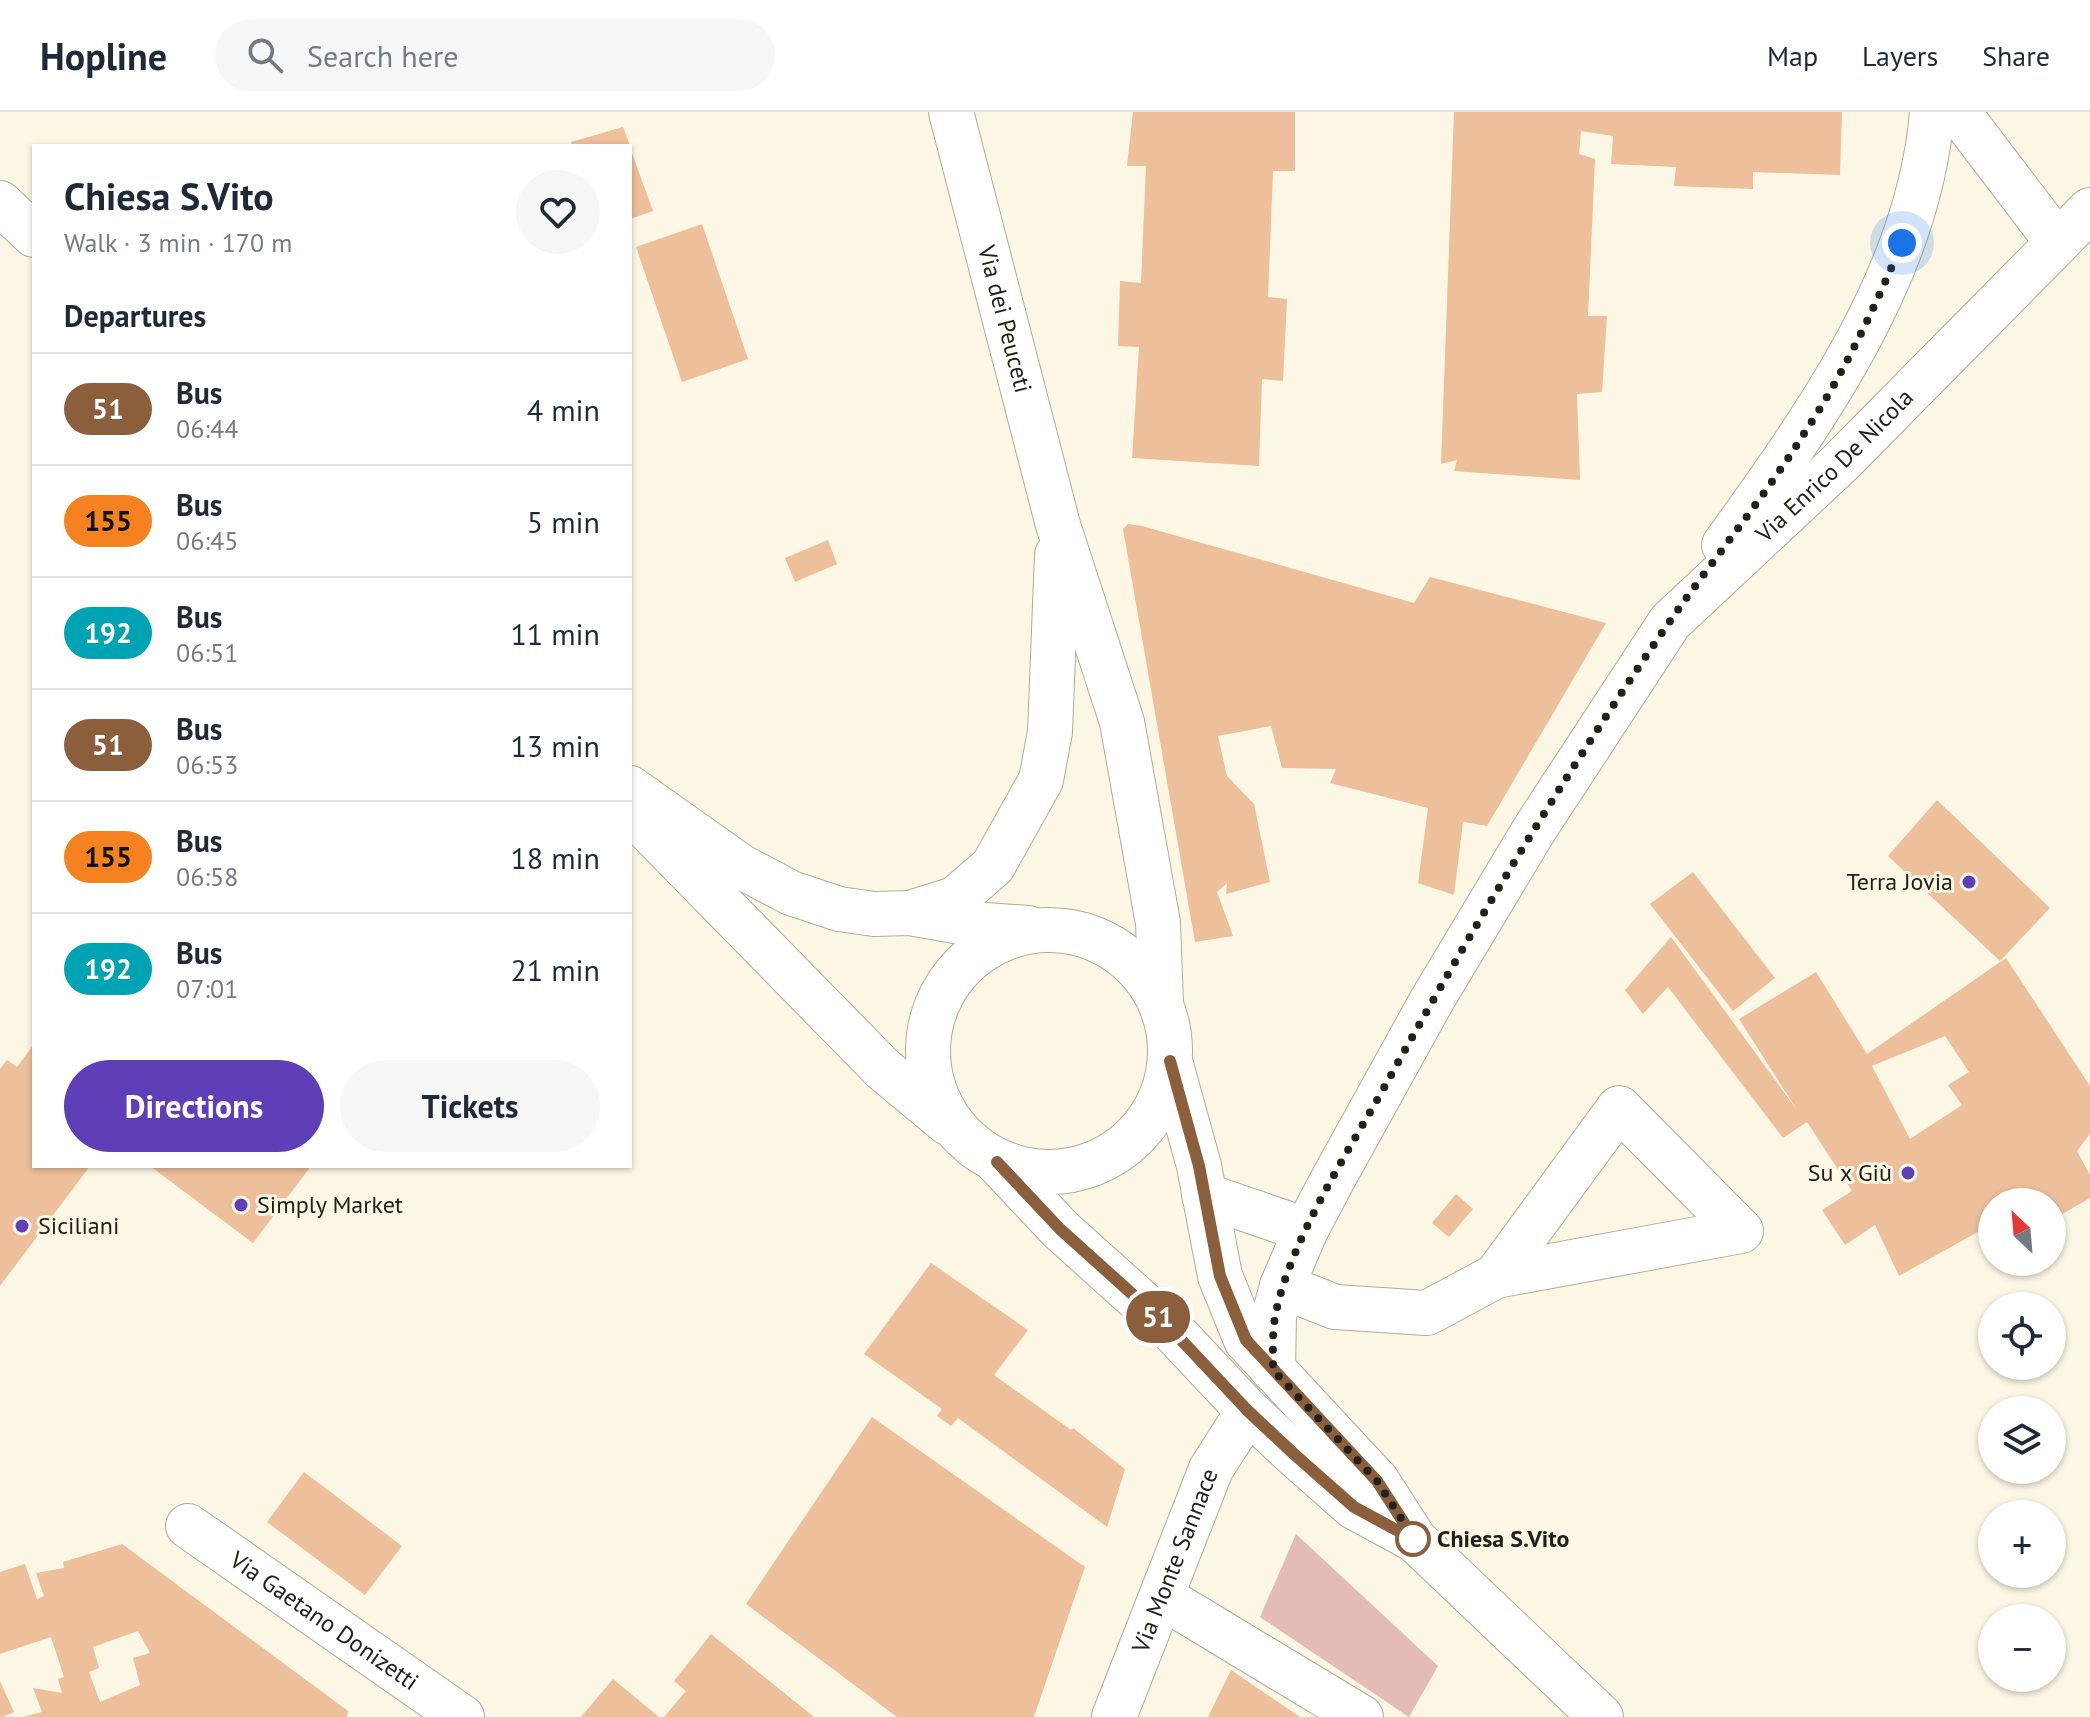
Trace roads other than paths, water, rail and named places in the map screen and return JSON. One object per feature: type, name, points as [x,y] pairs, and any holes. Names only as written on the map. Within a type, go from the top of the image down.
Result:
[{"type":"main road","name":"Via dei Peuceti","points":[[951,112],[1058,525]]},
{"type":"main road","points":[[1670,622],[1807,430],[1880,295],[1913,217],[1932,112]]},
{"type":"main road","points":[[1958,112],[2057,242]]},
{"type":"main road","points":[[0,203],[32,233]]},
{"type":"main road","name":"Via Enrico De Nicola","points":[[1273,1370],[1274,1316],[1282,1286],[1306,1230],[1432,1000],[1534,830],[1670,622],[1840,463],[2090,210]]},
{"type":"main road","points":[[953,1127],[934,1091],[927,1053],[934,1013],[952,977],[993,866],[1041,780],[1050,732],[1058,525]]},
{"type":"main road","points":[[1058,525],[1122,722],[1158,923],[1161,1004],[1169,1032],[1170,1061],[1204,1195],[1220,1276],[1246,1340],[1377,1481],[1415,1540],[1601,1717]]},
{"type":"main road","points":[[632,789],[740,866],[791,893],[839,909],[874,914],[910,913],[972,924],[1084,935],[1116,951],[1143,974],[1161,1004]]},
{"type":"main road","points":[[632,813],[883,1069],[973,1147],[997,1162],[1060,1229],[1171,1329],[1248,1411],[1354,1507],[1415,1540]]},
{"type":"main road","points":[[910,913],[955,899],[993,866]]},
{"type":"main road","points":[[952,977],[982,951],[1014,935],[1050,930]]},
{"type":"main road","points":[[997,1162],[1034,1172],[1073,1170],[1110,1156],[1140,1132],[1161,1098],[1170,1061]]},
{"type":"main road","points":[[1282,1286],[1335,1307],[1427,1313],[1496,1276],[1741,1231],[1619,1108],[1496,1276]]},
{"type":"main road","points":[[1204,1195],[1306,1230]]},
{"type":"main road","points":[[1171,1329],[1198,1328],[1219,1315],[1220,1276]]},
{"type":"main road","name":"Via Monte Sannace","points":[[1114,1717],[1211,1469],[1273,1370]]},
{"type":"main road","name":"Via Gaetano Donizetti","points":[[188,1526],[462,1717]]},
{"type":"main road","points":[[1162,1597],[1361,1717]]},
{"type":"place","name":"Terra Jovia","points":[[1969,882]]},
{"type":"place","name":"Su x Giù","points":[[1908,1173]]},
{"type":"place","name":"Simply Market","points":[[241,1205]]},
{"type":"place","name":"Siciliani","points":[[22,1226]]},
{"type":"place","name":"Chiesa S.Vito","points":[[1413,1539]]}]
